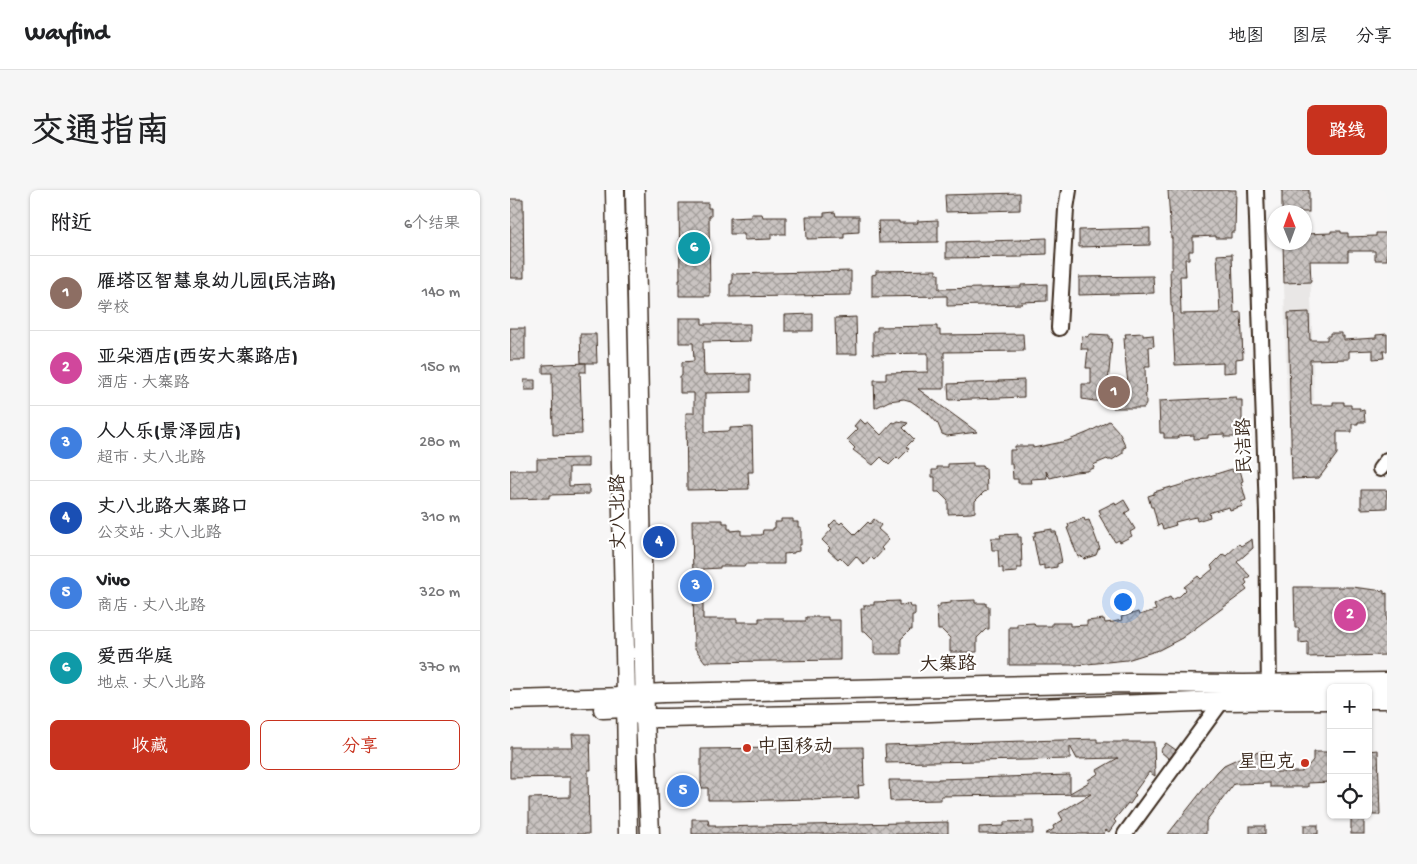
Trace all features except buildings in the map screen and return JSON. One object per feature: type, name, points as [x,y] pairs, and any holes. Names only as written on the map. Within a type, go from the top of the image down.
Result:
[{"type":"main road","name":"丈八北路","points":[[615,190],[628,834]]},
{"type":"main road","name":"丈八北路","points":[[635,190],[645,718],[650,834]]},
{"type":"main road","name":"大寨路","points":[[510,700],[626,703],[645,718],[922,713],[1222,701],[1269,692],[1387,682]]},
{"type":"main road","name":"大寨路","points":[[510,712],[626,703],[645,694],[1129,683],[1269,692],[1327,699]]},
{"type":"main road","points":[[1372,699],[1387,699]]},
{"type":"street","points":[[1059,328],[1066,209],[1069,190]]},
{"type":"street","name":"民洁路","points":[[1256,190],[1266,474],[1269,692]]},
{"type":"street","points":[[1125,834],[1222,701]]},
{"type":"shaded area","points":[[1281,190],[1308,190],[1308,205],[1282,205]]},
{"type":"shaded area","points":[[1283,250],[1310,250],[1314,400],[1287,401]]},
{"type":"place","name":"爱西华庭","points":[[694,248]]},
{"type":"place","name":"雁塔区智慧泉幼儿园(民洁路)","points":[[1114,392]]},
{"type":"place","name":"丈八北路大寨路口","points":[[659,542]]},
{"type":"place","name":"人人乐(景泽园店)","points":[[696,586]]},
{"type":"place","name":"亚朵酒店(西安大寨路店)","points":[[1350,615]]},
{"type":"place","name":"中国移动","points":[[747,748]]},
{"type":"place","name":"星巴克","points":[[1305,763]]},
{"type":"place","name":"Vivo","points":[[683,791]]}]
